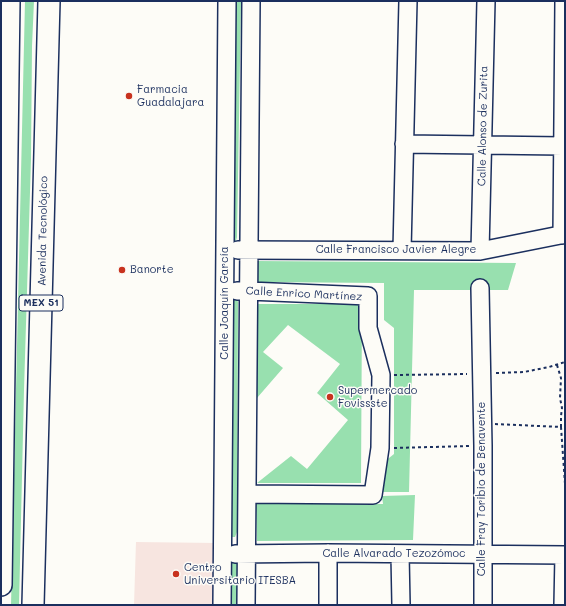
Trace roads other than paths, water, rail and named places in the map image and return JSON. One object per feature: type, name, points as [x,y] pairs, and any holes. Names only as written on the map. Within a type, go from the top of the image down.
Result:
[{"type":"main road","name":"MEX 51","points":[[1,585],[3,216],[9,1]]},
{"type":"main road","name":"Avenida Tecnológico","points":[[33,605],[49,1]]},
{"type":"street","name":"Calle Joaquín García","points":[[222,605],[228,1]]},
{"type":"street","name":"Calle Joaquín García","points":[[246,605],[251,1]]},
{"type":"street","points":[[402,250],[408,1]]},
{"type":"street","name":"Calle Alonso de Zurita","points":[[480,251],[486,1]]},
{"type":"street","points":[[564,1],[564,234]]},
{"type":"street","points":[[404,144],[563,146]]},
{"type":"street","name":"Calle Francisco Javier Alegre","points":[[225,250],[480,251],[564,234]]},
{"type":"street","name":"Calle Fray Toribio de Benavente","points":[[480,288],[483,605]]},
{"type":"street","name":"Calle Enrico Martínez","points":[[225,291],[249,290],[368,296],[368,328],[381,375],[380,448],[373,496],[247,494]]},
{"type":"street","points":[[328,553],[328,605]]},
{"type":"street","name":"Calle Alvarado Tezozómoc","points":[[223,554],[328,553],[565,555]]},
{"type":"street","points":[[400,554],[401,605]]},
{"type":"street","points":[[564,605],[565,555]]},
{"type":"place","name":"Farmacia Guadalajara","points":[[129,96]]},
{"type":"place","name":"Banorte","points":[[122,270]]},
{"type":"place","name":"Supermercado Fovissste","points":[[330,397]]},
{"type":"place","name":"Centro Universitario ITESBA","points":[[176,574]]}]
